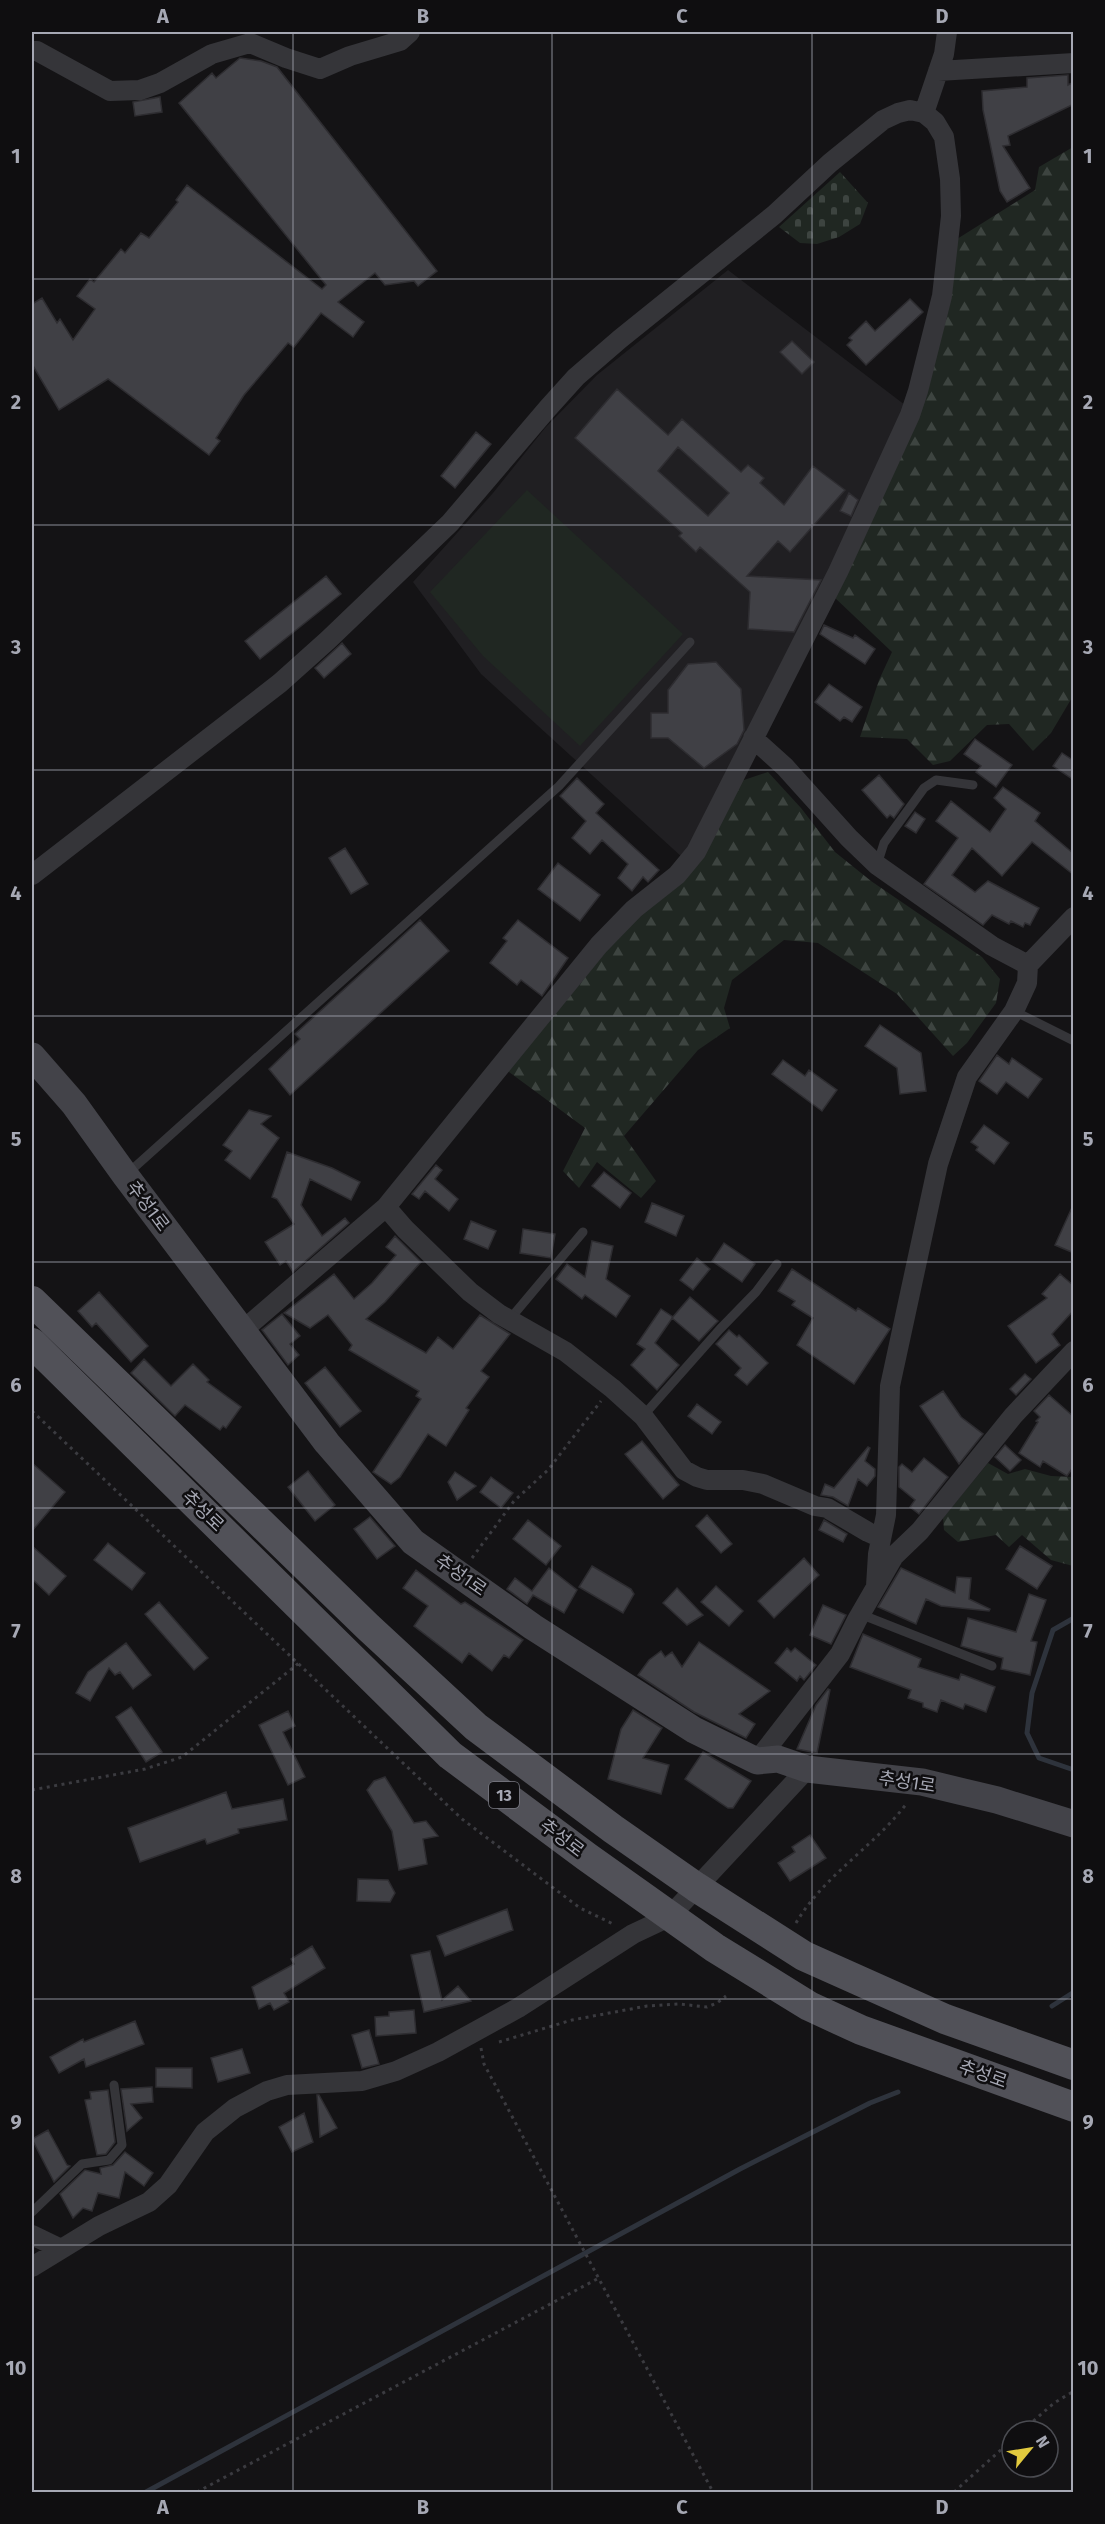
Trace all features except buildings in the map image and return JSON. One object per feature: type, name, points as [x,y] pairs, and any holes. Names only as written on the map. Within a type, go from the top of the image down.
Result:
[{"type":"main road","name":"추성로","points":[[32,1301],[359,1619],[476,1726],[613,1829],[696,1887],[804,1956],[945,2019],[1074,2065]]},
{"type":"main road","name":"추성로","points":[[32,1343],[450,1755],[669,1917],[809,2006],[861,2030],[1074,2107]]},
{"type":"street","points":[[32,51],[37,51],[110,91],[140,90],[160,83],[212,54],[250,43],[320,69],[350,56],[400,40],[410,32]]},
{"type":"street","points":[[924,113],[944,54],[947,32]]},
{"type":"street","points":[[938,72],[1074,63]]},
{"type":"street","points":[[32,875],[280,683],[450,524],[576,377],[774,215],[830,163],[884,120],[898,113],[910,110],[924,113],[935,122],[944,137],[950,180],[951,216],[942,296],[918,391],[910,415],[838,572],[696,852],[677,875],[634,909],[599,945],[428,1152],[386,1207],[242,1331]]},
{"type":"street","points":[[753,738],[785,767],[849,838],[878,865],[992,946],[1028,965]]},
{"type":"street","points":[[876,1586],[878,1554],[886,1515],[890,1386],[938,1164],[966,1077],[1014,1011],[1027,983],[1028,965],[1074,917]]},
{"type":"street","name":"추성1로","points":[[32,1056],[74,1104],[327,1443],[413,1542],[533,1627],[684,1724],[757,1761],[778,1759],[807,1769],[922,1782],[997,1800],[1074,1824]]},
{"type":"street","points":[[386,1207],[405,1229],[470,1292],[509,1320],[566,1352],[612,1388],[643,1416],[684,1470],[697,1478],[707,1480],[743,1480],[763,1484],[815,1506],[828,1508],[881,1538]]},
{"type":"street","points":[[757,1761],[840,1654],[894,1556],[920,1531],[1013,1416],[1074,1351]]},
{"type":"street","points":[[32,2267],[99,2226],[149,2202],[168,2185],[205,2133],[235,2108],[267,2091],[287,2085],[362,2081],[396,2071],[438,2052],[518,2008],[633,1934],[669,1917],[807,1769]]},
{"type":"street","points":[[32,2235],[61,2249]]},
{"type":"lane","points":[[125,1175],[559,786],[690,642]]},
{"type":"lane","points":[[878,865],[884,843],[924,788],[936,780],[973,785]]},
{"type":"lane","points":[[1014,1011],[1074,1041]]},
{"type":"lane","points":[[509,1320],[583,1232]]},
{"type":"lane","points":[[643,1416],[756,1292],[777,1264]]},
{"type":"lane","points":[[860,1614],[992,1666]]},
{"type":"lane","points":[[32,2212],[82,2164],[109,2160],[122,2145],[114,2085]]},
{"type":"path","points":[[460,1574],[514,1501],[548,1470],[612,1388]]},
{"type":"path","points":[[32,1411],[462,1819],[580,1908],[633,1934]]},
{"type":"path","points":[[32,1790],[145,1769],[182,1757],[299,1663]]},
{"type":"path","points":[[794,1927],[818,1891],[893,1821],[922,1782]]},
{"type":"path","points":[[492,2044],[572,2020],[646,2006],[679,2004],[707,2007],[717,2004],[726,1996]]},
{"type":"path","points":[[485,2045],[480,2044],[484,2064],[713,2493]]},
{"type":"path","points":[[197,2493],[599,2278]]},
{"type":"path","points":[[1036,2419],[1054,2403],[1074,2391]]},
{"type":"path","points":[[954,2493],[1000,2451]]},
{"type":"shaded area","points":[[728,270],[905,405],[876,479],[683,858],[481,674],[413,582],[493,493],[545,428],[597,375]]},
{"type":"green space","points":[[1073,147],[1073,696],[1051,733],[1033,751],[1009,724],[987,725],[950,761],[933,765],[907,739],[860,737],[879,680],[892,652],[833,596],[868,518],[957,239],[1035,190],[1039,167]]},
{"type":"green space","points":[[840,172],[868,203],[860,224],[839,237],[817,244],[800,243],[779,227]]},
{"type":"green space","points":[[527,490],[683,634],[580,746],[483,656],[430,592]]},
{"type":"green space","points":[[768,772],[801,808],[835,852],[871,881],[982,957],[1000,979],[996,1003],[967,1043],[953,1056],[897,994],[818,943],[784,940],[732,980],[724,1008],[730,1028],[698,1050],[624,1136],[656,1181],[641,1198],[597,1162],[579,1188],[563,1171],[585,1128],[505,1069],[601,952],[682,877],[735,783]]},
{"type":"green space","points":[[988,1463],[1008,1474],[1025,1469],[1051,1476],[1073,1477],[1073,1566],[1051,1560],[1022,1535],[1009,1547],[996,1535],[958,1542],[944,1530],[943,1518]]},
{"type":"waterway","points":[[1074,1618],[1053,1630],[1032,1693],[1027,1733],[1039,1758],[1074,1770]]},
{"type":"waterway","points":[[1052,2006],[1074,1992]]},
{"type":"waterway","points":[[146,2492],[740,2169],[870,2103],[898,2092]]}]
